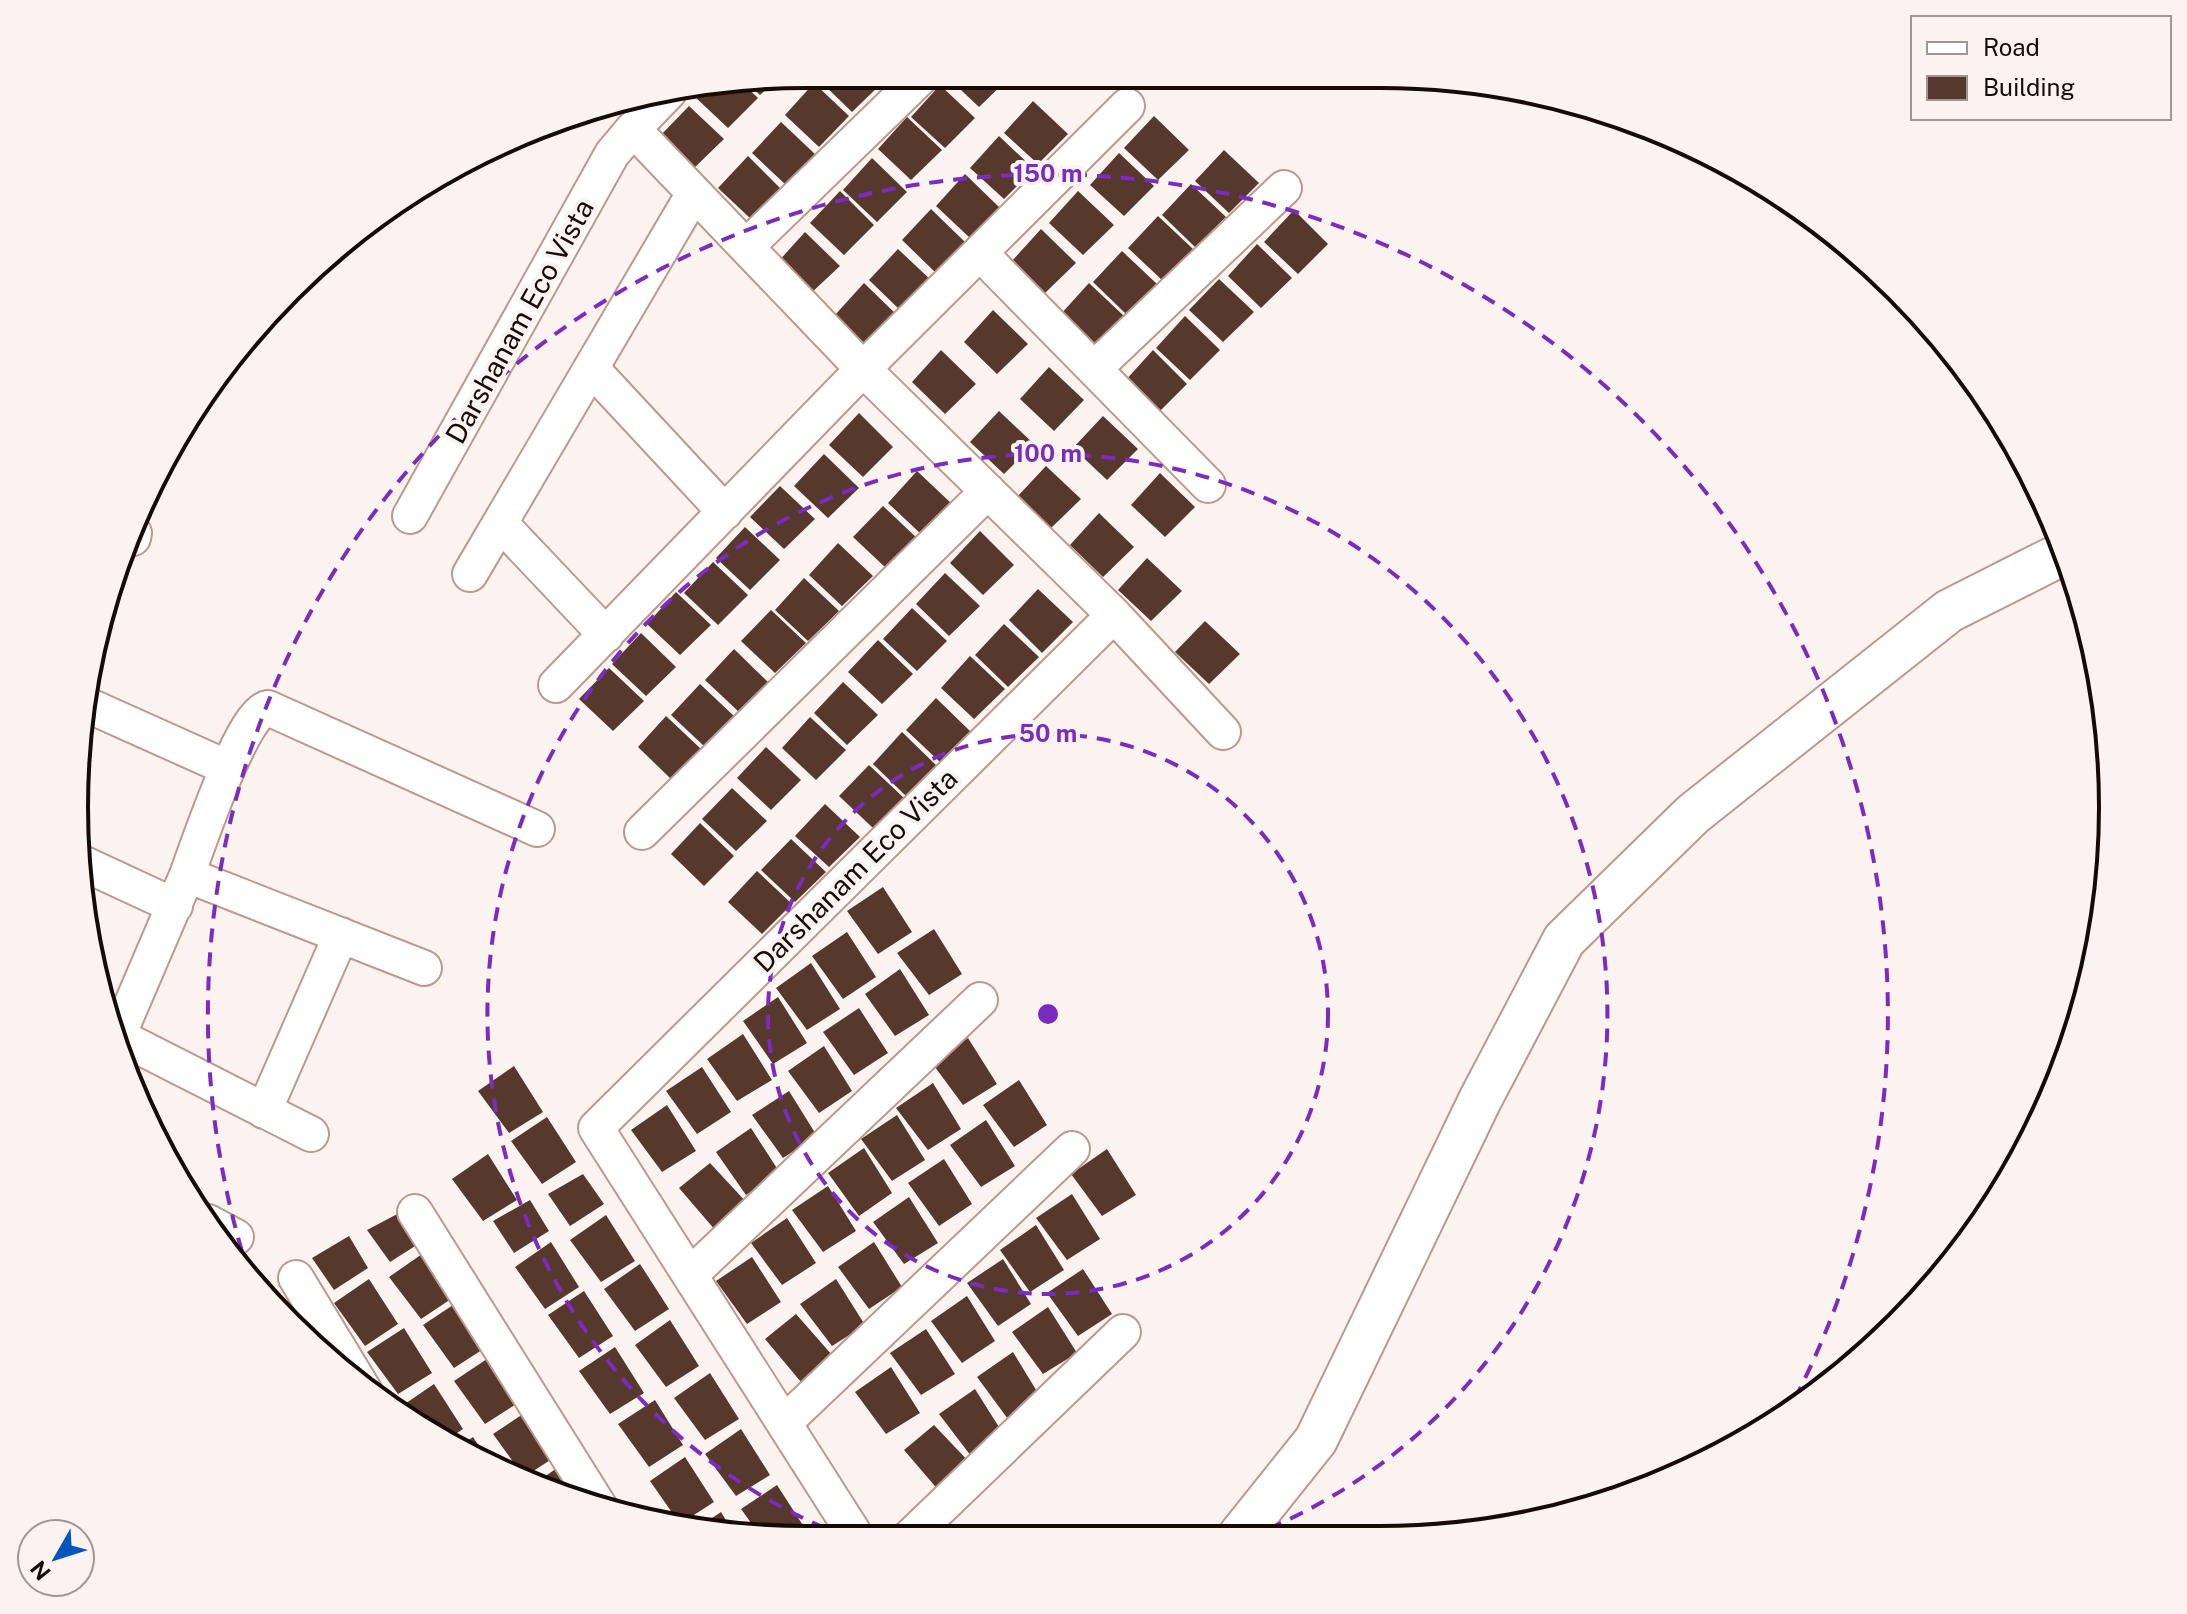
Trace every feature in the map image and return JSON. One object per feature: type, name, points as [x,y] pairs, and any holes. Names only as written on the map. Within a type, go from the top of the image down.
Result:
[{"type":"street","points":[[746,247],[910,88]]},
{"type":"street","name":"Darshanam Eco Vista","points":[[410,516],[612,154],[657,104]]},
{"type":"street","points":[[556,685],[863,369],[1127,106]]},
{"type":"street","points":[[633,129],[863,369],[1114,615],[1223,732]]},
{"type":"street","points":[[1094,369],[1284,188]]},
{"type":"street","points":[[470,574],[694,193]]},
{"type":"street","points":[[980,253],[1208,485]]},
{"type":"street","points":[[591,368],[725,512]]},
{"type":"street","points":[[642,832],[988,491]]},
{"type":"street","points":[[500,523],[606,635]]},
{"type":"street","points":[[1247,1526],[1316,1440],[1480,1100],[1564,940],[1693,814],[1949,611],[2054,558]]},
{"type":"street","name":"Darshanam Eco Vista","points":[[849,1526],[597,1134],[599,1124],[1114,615]]},
{"type":"street","points":[[95,708],[228,768]]},
{"type":"street","points":[[122,1024],[175,906],[228,768],[258,712],[268,708],[537,829]]},
{"type":"street","points":[[91,867],[175,906]]},
{"type":"street","points":[[187,875],[424,968]]},
{"type":"street","points":[[264,1111],[341,935]]},
{"type":"street","points":[[690,1275],[980,1000]]},
{"type":"street","points":[[127,1040],[311,1134]]},
{"type":"street","points":[[784,1423],[1072,1149]]},
{"type":"street","points":[[415,1212],[591,1493]]},
{"type":"street","points":[[296,1278],[344,1357]]},
{"type":"street","points":[[921,1526],[1123,1332]]},
{"type":"building","points":[[809,88],[819,88],[849,116],[819,147],[785,115]]},
{"type":"building","points":[[827,88],[877,88],[852,112]]},
{"type":"building","points":[[937,88],[943,88],[975,118],[945,148],[911,117]]},
{"type":"building","points":[[959,88],[999,88],[979,107]]},
{"type":"building","points":[[750,91],[758,98],[728,128],[695,97]]},
{"type":"building","points":[[1033,101],[1068,134],[1038,164],[1004,133]]},
{"type":"building","points":[[689,106],[724,139],[693,169],[659,137]]},
{"type":"building","points":[[1154,116],[1189,150],[1158,180],[1124,148]]},
{"type":"building","points":[[907,117],[942,150],[911,180],[878,149]]},
{"type":"building","points":[[781,122],[816,155],[786,185],[752,153]]},
{"type":"building","points":[[999,136],[1034,169],[1004,199],[970,168]]},
{"type":"building","points":[[1224,150],[1259,183],[1229,213],[1195,181]]},
{"type":"building","points":[[1119,153],[1154,186],[1124,216],[1090,185]]},
{"type":"building","points":[[748,156],[782,190],[752,220],[718,188]]},
{"type":"building","points":[[872,158],[907,192],[877,222],[843,190]]},
{"type":"building","points":[[965,174],[1000,208],[970,238],[936,206]]},
{"type":"building","points":[[1191,184],[1226,217],[1195,247],[1162,215]]},
{"type":"building","points":[[840,191],[874,225],[844,255],[810,223]]},
{"type":"building","points":[[1078,191],[1114,225],[1083,255],[1049,223]]},
{"type":"building","points":[[931,209],[966,243],[936,273],[902,240]]},
{"type":"building","points":[[1294,210],[1328,244],[1298,274],[1264,242]]},
{"type":"building","points":[[1158,216],[1193,249],[1162,280],[1128,248]]},
{"type":"building","points":[[1041,229],[1076,263],[1045,293],[1012,261]]},
{"type":"building","points":[[805,232],[840,266],[809,295],[776,264]]},
{"type":"building","points":[[1257,244],[1292,278],[1261,308],[1228,276]]},
{"type":"building","points":[[898,249],[933,282],[902,312],[869,280]]},
{"type":"building","points":[[1122,251],[1157,284],[1126,314],[1093,282]]},
{"type":"building","points":[[1219,279],[1254,312],[1223,342],[1189,310]]},
{"type":"building","points":[[864,283],[899,317],[868,347],[835,315]]},
{"type":"building","points":[[1089,283],[1124,316],[1093,346],[1060,315]]},
{"type":"building","points":[[993,310],[1028,344],[997,374],[964,342]]},
{"type":"building","points":[[1185,316],[1220,350],[1190,380],[1156,348]]},
{"type":"building","points":[[941,350],[976,384],[945,414],[912,382]]},
{"type":"building","points":[[1153,350],[1187,384],[1157,414],[1124,382]]},
{"type":"building","points":[[1049,367],[1084,400],[1054,431],[1020,399]]},
{"type":"building","points":[[999,411],[1034,444],[1004,474],[970,442]]},
{"type":"building","points":[[859,413],[893,447],[863,477],[829,445]]},
{"type":"building","points":[[1103,416],[1138,449],[1107,480],[1073,448]]},
{"type":"building","points":[[824,454],[859,488],[828,518],[794,486]]},
{"type":"building","points":[[1046,466],[1081,499],[1050,529],[1017,497]]},
{"type":"building","points":[[917,471],[952,504],[921,534],[888,503]]},
{"type":"building","points":[[1160,473],[1195,507],[1165,537],[1131,505]]},
{"type":"building","points":[[780,486],[815,519],[784,549],[750,517]]},
{"type":"building","points":[[883,506],[918,539],[887,569],[853,537]]},
{"type":"building","points":[[1099,513],[1134,547],[1103,577],[1070,545]]},
{"type":"building","points":[[745,527],[780,560],[750,590],[716,558]]},
{"type":"building","points":[[980,531],[1014,565],[983,595],[950,563]]},
{"type":"building","points":[[838,543],[873,576],[842,606],[809,575]]},
{"type":"building","points":[[1147,558],[1182,591],[1151,621],[1118,590]]},
{"type":"building","points":[[713,562],[748,595],[718,625],[684,593]]},
{"type":"building","points":[[945,573],[980,606],[949,636],[916,604]]},
{"type":"building","points":[[804,578],[839,611],[808,641],[775,610]]},
{"type":"building","points":[[1038,589],[1073,622],[1042,653],[1009,620]]},
{"type":"building","points":[[676,592],[711,625],[680,655],[647,624]]},
{"type":"building","points":[[912,608],[947,641],[917,671],[883,639]]},
{"type":"building","points":[[771,610],[806,643],[775,673],[741,641]]},
{"type":"building","points":[[1205,621],[1240,654],[1209,684],[1175,652]]},
{"type":"building","points":[[1004,624],[1039,657],[1008,687],[975,655]]},
{"type":"building","points":[[641,633],[676,667],[646,696],[612,664]]},
{"type":"building","points":[[878,640],[913,674],[882,704],[848,672]]},
{"type":"building","points":[[734,649],[769,683],[739,712],[705,680]]},
{"type":"building","points":[[970,656],[1005,689],[974,719],[941,688]]},
{"type":"building","points":[[609,668],[644,701],[613,731],[579,699]]},
{"type":"building","points":[[843,682],[878,715],[847,745],[814,713]]},
{"type":"building","points":[[700,684],[735,717],[705,747],[671,715]]},
{"type":"building","points":[[936,698],[971,732],[940,762],[906,730]]},
{"type":"building","points":[[666,716],[701,749],[671,779],[638,747]]},
{"type":"building","points":[[810,717],[846,750],[816,780],[782,748]]},
{"type":"building","points":[[902,732],[937,766],[906,796],[873,764]]},
{"type":"building","points":[[766,747],[801,780],[771,810],[737,778]]},
{"type":"building","points":[[869,765],[904,798],[873,828],[839,796]]},
{"type":"building","points":[[732,788],[767,821],[736,851],[702,819]]},
{"type":"building","points":[[825,804],[860,837],[829,867],[795,836]]},
{"type":"building","points":[[700,823],[734,856],[704,886],[671,854]]},
{"type":"building","points":[[791,839],[826,872],[795,902],[761,870]]},
{"type":"building","points":[[757,871],[792,904],[762,934],[728,902]]},
{"type":"building","points":[[883,887],[912,932],[878,954],[847,911]]},
{"type":"building","points":[[934,929],[962,974],[929,995],[897,953]]},
{"type":"building","points":[[847,932],[876,977],[843,999],[812,956]]},
{"type":"building","points":[[811,963],[840,1009],[807,1030],[776,988]]},
{"type":"building","points":[[900,969],[929,1015],[895,1036],[865,994]]},
{"type":"building","points":[[778,997],[807,1043],[773,1064],[743,1021]]},
{"type":"building","points":[[859,1008],[888,1053],[854,1075],[823,1032]]},
{"type":"building","points":[[743,1034],[772,1080],[737,1101],[707,1059]]},
{"type":"building","points":[[968,1038],[997,1084],[963,1105],[932,1063]]},
{"type":"building","points":[[824,1046],[852,1091],[819,1113],[788,1071]]},
{"type":"building","points":[[514,1066],[543,1112],[509,1133],[478,1091]]},
{"type":"building","points":[[702,1067],[731,1112],[697,1134],[666,1091]]},
{"type":"building","points":[[1019,1080],[1047,1125],[1014,1147],[983,1105]]},
{"type":"building","points":[[933,1083],[961,1129],[928,1150],[896,1108]]},
{"type":"building","points":[[789,1091],[817,1136],[783,1158],[752,1115]]},
{"type":"building","points":[[667,1105],[696,1151],[662,1172],[631,1130]]},
{"type":"building","points":[[897,1115],[925,1160],[892,1181],[861,1139]]},
{"type":"building","points":[[547,1117],[576,1162],[542,1184],[511,1141]]},
{"type":"building","points":[[986,1120],[1015,1166],[981,1187],[950,1145]]},
{"type":"building","points":[[751,1128],[780,1173],[746,1195],[716,1152]]},
{"type":"building","points":[[864,1148],[892,1193],[859,1216],[828,1173]]},
{"type":"building","points":[[1107,1149],[1136,1195],[1102,1216],[1071,1174]]},
{"type":"building","points":[[488,1154],[517,1200],[483,1221],[452,1179]]},
{"type":"building","points":[[944,1159],[972,1204],[939,1226],[908,1183]]},
{"type":"building","points":[[710,1163],[748,1204],[716,1231],[679,1188]]},
{"type":"building","points":[[583,1174],[604,1204],[570,1226],[548,1194]]},
{"type":"building","points":[[828,1186],[856,1231],[823,1252],[792,1210]]},
{"type":"building","points":[[1072,1194],[1100,1239],[1067,1260],[1036,1218]]},
{"type":"building","points":[[909,1197],[938,1243],[904,1264],[873,1222]]},
{"type":"building","points":[[530,1200],[549,1231],[514,1253],[493,1221]]},
{"type":"building","points":[[403,1211],[423,1241],[390,1262],[367,1230]]},
{"type":"building","points":[[606,1215],[635,1261],[601,1282],[570,1240]]},
{"type":"building","points":[[787,1218],[816,1263],[782,1285],[751,1243]]},
{"type":"building","points":[[1036,1225],[1064,1270],[1030,1292],[1000,1250]]},
{"type":"building","points":[[349,1236],[368,1268],[334,1290],[312,1258]]},
{"type":"building","points":[[551,1242],[579,1287],[545,1309],[515,1267]]},
{"type":"building","points":[[874,1242],[902,1287],[869,1309],[838,1267]]},
{"type":"building","points":[[425,1252],[454,1297],[421,1319],[389,1277]]},
{"type":"building","points":[[752,1257],[781,1302],[747,1324],[716,1281]]},
{"type":"building","points":[[1003,1259],[1031,1304],[998,1326],[967,1283]]},
{"type":"building","points":[[640,1264],[669,1309],[635,1331],[604,1289]]},
{"type":"building","points":[[1083,1269],[1112,1314],[1078,1336],[1047,1293]]},
{"type":"building","points":[[369,1279],[398,1324],[365,1346],[334,1303]]},
{"type":"building","points":[[836,1279],[865,1325],[832,1346],[800,1304]]},
{"type":"building","points":[[584,1291],[613,1336],[579,1358],[548,1315]]},
{"type":"building","points":[[967,1296],[995,1341],[962,1363],[931,1321]]},
{"type":"building","points":[[459,1301],[488,1346],[454,1368],[423,1325]]},
{"type":"building","points":[[1048,1307],[1077,1353],[1043,1374],[1012,1332]]},
{"type":"building","points":[[796,1314],[832,1355],[801,1382],[765,1339]]},
{"type":"building","points":[[670,1320],[699,1366],[666,1387],[635,1345]]},
{"type":"building","points":[[404,1328],[432,1373],[398,1394],[367,1352]]},
{"type":"building","points":[[926,1329],[955,1374],[921,1395],[890,1353]]},
{"type":"building","points":[[615,1347],[644,1393],[610,1414],[579,1371]]},
{"type":"building","points":[[1013,1352],[1041,1398],[1008,1419],[977,1377]]},
{"type":"building","points":[[490,1357],[518,1403],[485,1424],[454,1381]]},
{"type":"building","points":[[891,1367],[920,1413],[886,1434],[855,1392]]},
{"type":"building","points":[[710,1373],[739,1419],[705,1440],[674,1398]]},
{"type":"building","points":[[434,1384],[463,1429],[455,1434],[406,1403]]},
{"type":"building","points":[[975,1389],[1004,1435],[971,1456],[939,1414]]},
{"type":"building","points":[[655,1400],[683,1445],[649,1467],[618,1424]]},
{"type":"building","points":[[529,1410],[558,1455],[533,1471],[514,1463],[493,1434]]},
{"type":"building","points":[[934,1425],[972,1465],[940,1492],[904,1450]]},
{"type":"building","points":[[741,1429],[770,1475],[736,1496],[705,1454]]},
{"type":"building","points":[[685,1457],[714,1502],[692,1516],[672,1513],[650,1481]]},
{"type":"building","points":[[560,1466],[573,1487],[545,1476]]},
{"type":"building","points":[[777,1485],[803,1526],[751,1523],[741,1509]]},
{"type":"building","points":[[721,1512],[727,1521],[713,1520],[710,1519]]}]
